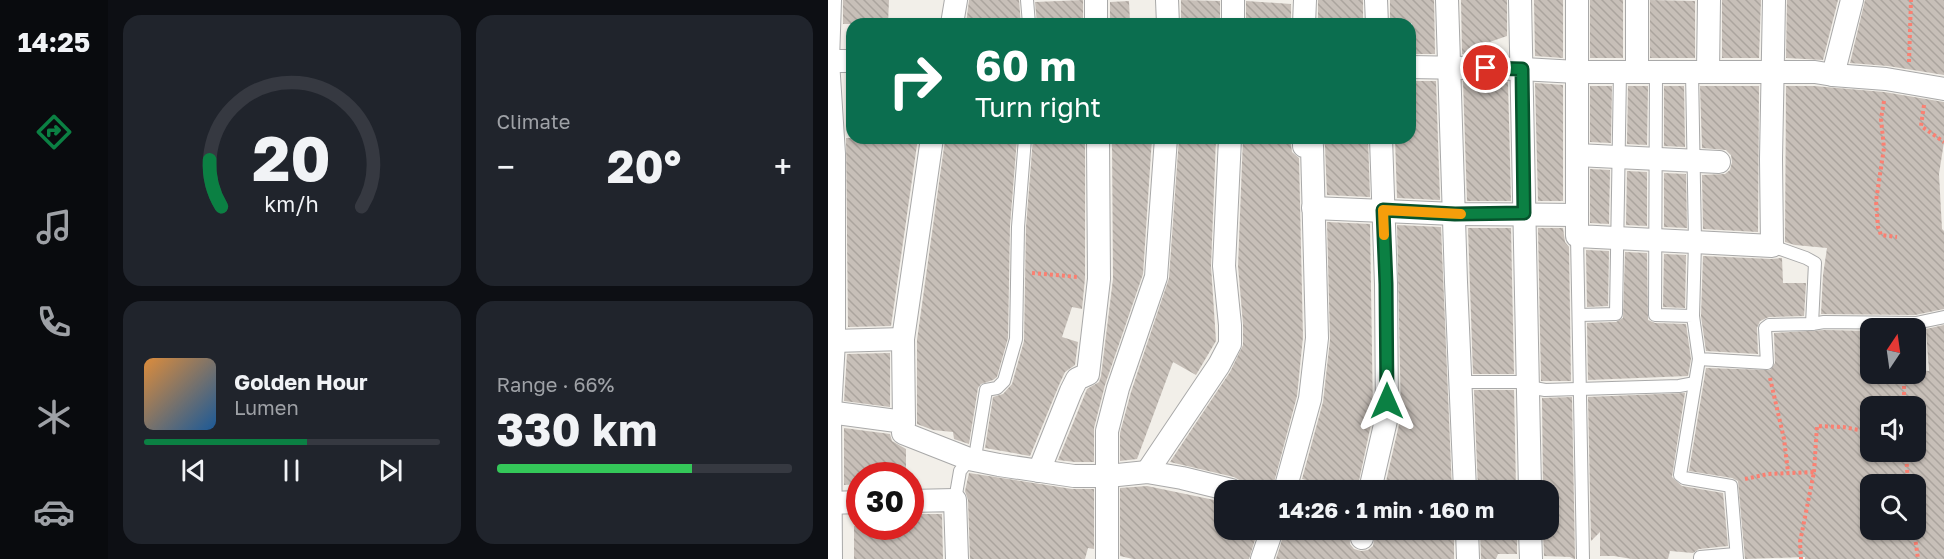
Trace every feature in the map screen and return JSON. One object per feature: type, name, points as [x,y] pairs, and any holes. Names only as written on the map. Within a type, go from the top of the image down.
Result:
[{"type":"street","points":[[830,0],[828,61],[831,154],[832,347],[829,412],[831,559]]},
{"type":"street","points":[[953,18],[956,0]]},
{"type":"street","points":[[1096,0],[1096,18]]},
{"type":"street","points":[[1167,0],[1168,18]]},
{"type":"street","points":[[1233,0],[1233,18]]},
{"type":"street","points":[[1304,18],[1305,0]]},
{"type":"street","points":[[1376,0],[1377,18]]},
{"type":"street","points":[[1447,0],[1465,480]]},
{"type":"street","points":[[1520,0],[1530,480]]},
{"type":"street","points":[[1577,0],[1577,226]]},
{"type":"street","points":[[1637,0],[1637,72]]},
{"type":"street","points":[[1700,72],[1709,0]]},
{"type":"street","points":[[1313,208],[1455,214],[1524,213],[1618,238],[1656,242],[1772,246],[1774,0]]},
{"type":"street","points":[[1833,75],[1852,0]]},
{"type":"street","points":[[828,61],[846,61]]},
{"type":"street","points":[[1416,67],[1577,72],[1815,72],[1886,79],[1926,86]]},
{"type":"street","points":[[931,144],[903,339],[903,434],[969,459],[1039,471],[1074,476],[1108,476],[1147,472],[1214,486]]},
{"type":"street","points":[[1039,471],[1077,379],[1088,374],[1099,279],[1098,144]]},
{"type":"street","points":[[1107,559],[1107,431],[1118,388],[1156,277],[1166,144]]},
{"type":"street","points":[[1147,472],[1219,365],[1230,344],[1224,266],[1230,144]]},
{"type":"street","points":[[1289,480],[1310,399],[1317,338],[1312,146],[1304,146],[1304,144]]},
{"type":"street","points":[[1372,480],[1388,416],[1381,144]]},
{"type":"street","points":[[1577,155],[1719,162]]},
{"type":"street","points":[[832,347],[903,339]]},
{"type":"street","points":[[829,412],[904,422]]},
{"type":"street","points":[[924,501],[955,500],[957,559]]},
{"type":"street","points":[[829,503],[846,502]]},
{"type":"street","points":[[1262,559],[1269,540]]},
{"type":"street","points":[[1467,540],[1468,559]]},
{"type":"street","points":[[1530,540],[1531,559]]},
{"type":"lane","points":[[1028,0],[1029,18]]},
{"type":"lane","points":[[1579,315],[1616,314],[1619,158],[1637,72]]},
{"type":"lane","points":[[1637,72],[1654,158],[1655,315],[1693,316]]},
{"type":"lane","points":[[1700,72],[1694,162],[1693,316],[1699,359],[1680,475],[1684,478],[1731,486],[1737,557],[1700,557],[1700,559]]},
{"type":"lane","points":[[955,500],[960,471],[976,451],[986,390],[997,388],[1004,381],[1016,339],[1016,271],[1026,144]]},
{"type":"lane","points":[[1577,226],[1583,559]]},
{"type":"lane","points":[[1772,246],[1815,263],[1812,324]]},
{"type":"lane","points":[[1699,359],[1767,363],[1765,328],[1769,325],[1824,322],[1916,323],[1944,317]]},
{"type":"lane","points":[[1462,382],[1529,384],[1545,390],[1679,386],[1695,383]]},
{"type":"path","points":[[1911,0],[1926,86],[1921,126],[1944,142]]},
{"type":"path","points":[[1886,79],[1881,119],[1884,148],[1876,201],[1878,227],[1881,235],[1897,237]]},
{"type":"path","points":[[1016,271],[1099,279]]},
{"type":"path","points":[[1767,363],[1784,439],[1788,472]]},
{"type":"path","points":[[1801,559],[1800,542],[1814,472],[1817,426],[1860,430]]},
{"type":"path","points":[[1731,486],[1747,478],[1768,474],[1814,472]]},
{"type":"path","points":[[1915,540],[1918,559]]},
{"type":"building","points":[[843,0],[889,0],[888,18],[846,18],[846,24],[843,24]]},
{"type":"building","points":[[969,0],[1019,0],[1020,18],[967,18]]},
{"type":"building","points":[[1083,0],[1083,18],[1036,18],[1035,2]]},
{"type":"building","points":[[1181,0],[1220,1],[1220,18],[1181,18]]},
{"type":"building","points":[[1318,0],[1363,0],[1363,18],[1318,18]]},
{"type":"building","points":[[1390,0],[1434,0],[1435,54],[1416,54],[1416,18],[1390,18]]},
{"type":"building","points":[[1461,0],[1507,0],[1507,36],[1478,46],[1479,55],[1462,54]]},
{"type":"building","points":[[1534,0],[1563,0],[1563,58],[1535,56]]},
{"type":"building","points":[[1590,0],[1623,0],[1623,58],[1590,58]]},
{"type":"building","points":[[1650,0],[1695,1],[1695,58],[1650,58]]},
{"type":"building","points":[[1722,0],[1761,0],[1759,58],[1722,58]]},
{"type":"building","points":[[1787,0],[1838,0],[1823,60],[1786,58]]},
{"type":"building","points":[[1865,0],[1944,0],[1944,75],[1888,66],[1850,63]]},
{"type":"building","points":[[1129,1],[1130,18],[1110,18],[1110,2]]},
{"type":"building","points":[[1246,1],[1291,4],[1291,18],[1246,18]]},
{"type":"building","points":[[1416,81],[1436,81],[1440,200],[1397,198],[1395,144],[1416,144]]},
{"type":"building","points":[[1463,81],[1508,82],[1511,201],[1467,201]]},
{"type":"building","points":[[1535,83],[1563,85],[1563,201],[1538,201]]},
{"type":"building","points":[[1590,86],[1612,86],[1611,143],[1590,142]]},
{"type":"building","points":[[1628,86],[1648,86],[1647,145],[1627,144]]},
{"type":"building","points":[[1664,86],[1684,86],[1685,147],[1664,146]]},
{"type":"building","points":[[1700,86],[1759,86],[1758,232],[1703,229],[1702,175],[1725,174],[1730,170],[1732,162],[1731,155],[1726,150],[1702,148]]},
{"type":"building","points":[[1786,86],[1884,92],[1944,102],[1944,142],[1939,174],[1942,229],[1944,231],[1944,309],[1915,315],[1821,314],[1827,248],[1785,242]]},
{"type":"building","points":[[846,144],[917,144],[891,326],[848,327]]},
{"type":"building","points":[[944,144],[1017,144],[1010,226],[1008,338],[997,377],[981,384],[978,388],[969,444],[954,439],[953,432],[933,430],[917,424],[917,340]]},
{"type":"building","points":[[1033,144],[1085,144],[1085,278],[1082,309],[1072,307],[1062,337],[1078,342],[1075,365],[1065,372],[1030,456],[985,448],[993,397],[1003,394],[1012,384],[1024,341],[1026,227]]},
{"type":"building","points":[[1112,144],[1152,144],[1143,274],[1105,385],[1094,428],[1094,462],[1058,460],[1087,389],[1099,382],[1101,376],[1113,279]]},
{"type":"building","points":[[1179,144],[1216,144],[1211,266],[1216,341],[1196,375],[1173,362],[1137,459],[1120,461],[1120,433],[1131,392],[1169,278]]},
{"type":"building","points":[[1243,144],[1291,144],[1292,152],[1299,158],[1303,337],[1297,396],[1275,480],[1239,480],[1170,462],[1230,372],[1243,345],[1238,266]]},
{"type":"building","points":[[1324,144],[1368,144],[1370,197],[1327,195]]},
{"type":"building","points":[[1590,169],[1610,170],[1609,224],[1590,223]]},
{"type":"building","points":[[1627,171],[1647,172],[1647,226],[1626,225]]},
{"type":"building","points":[[1664,173],[1686,174],[1687,228],[1664,227]]},
{"type":"building","points":[[1327,222],[1370,224],[1373,415],[1359,480],[1302,479],[1323,402],[1330,340]]},
{"type":"building","points":[[1397,225],[1441,227],[1452,480],[1386,480],[1401,416]]},
{"type":"building","points":[[1468,228],[1511,228],[1514,374],[1473,374]]},
{"type":"building","points":[[1538,228],[1563,228],[1565,242],[1569,247],[1571,381],[1541,381]]},
{"type":"building","points":[[1586,250],[1609,251],[1608,306],[1587,307]]},
{"type":"building","points":[[1625,252],[1647,253],[1648,320],[1655,323],[1686,324],[1691,359],[1688,376],[1588,380],[1587,323],[1616,322],[1623,318]]},
{"type":"building","points":[[1664,254],[1686,255],[1685,308],[1663,307]]},
{"type":"building","points":[[1703,256],[1782,258],[1783,283],[1806,283],[1804,316],[1769,317],[1760,321],[1757,328],[1758,354],[1706,351],[1701,316]]},
{"type":"building","points":[[1944,325],[1944,559],[1805,559],[1805,557],[1745,559],[1738,481],[1689,471],[1706,368],[1770,370],[1775,363],[1774,333],[1825,330],[1860,331],[1860,384],[1926,384],[1926,371],[1929,371],[1926,329]]},
{"type":"building","points":[[890,353],[890,407],[844,401],[847,354]]},
{"type":"building","points":[[1474,390],[1514,390],[1516,480],[1478,480]]},
{"type":"building","points":[[1685,393],[1672,477],[1682,486],[1723,493],[1728,546],[1699,549],[1693,553],[1670,551],[1668,559],[1600,556],[1600,532],[1591,541],[1588,397]]},
{"type":"building","points":[[1572,397],[1575,559],[1544,556],[1543,540],[1559,540],[1559,480],[1543,480],[1542,398]]},
{"type":"building","points":[[844,428],[890,434],[892,441],[906,449],[906,462],[846,462],[846,485],[844,485]]},
{"type":"building","points":[[969,473],[1072,489],[1094,489],[1094,549],[1088,548],[1085,559],[970,559],[968,500],[965,491]]},
{"type":"building","points":[[1147,486],[1214,500],[1214,540],[1255,540],[1249,559],[1133,559],[1120,556],[1120,488]]},
{"type":"building","points":[[924,514],[942,514],[943,559],[854,559],[854,540],[924,540]]},
{"type":"building","points":[[1282,540],[1350,540],[1354,549],[1361,551],[1373,546],[1374,540],[1454,540],[1454,559],[1276,559]]},
{"type":"building","points":[[1480,540],[1517,540],[1517,554],[1498,554],[1496,559],[1481,559]]},
{"type":"slow traffic","points":[[1384,235],[1383,210],[1461,214]]},
{"type":"route","points":[[1387,401],[1383,210],[1455,214],[1524,213],[1522,69],[1486,68]]}]
